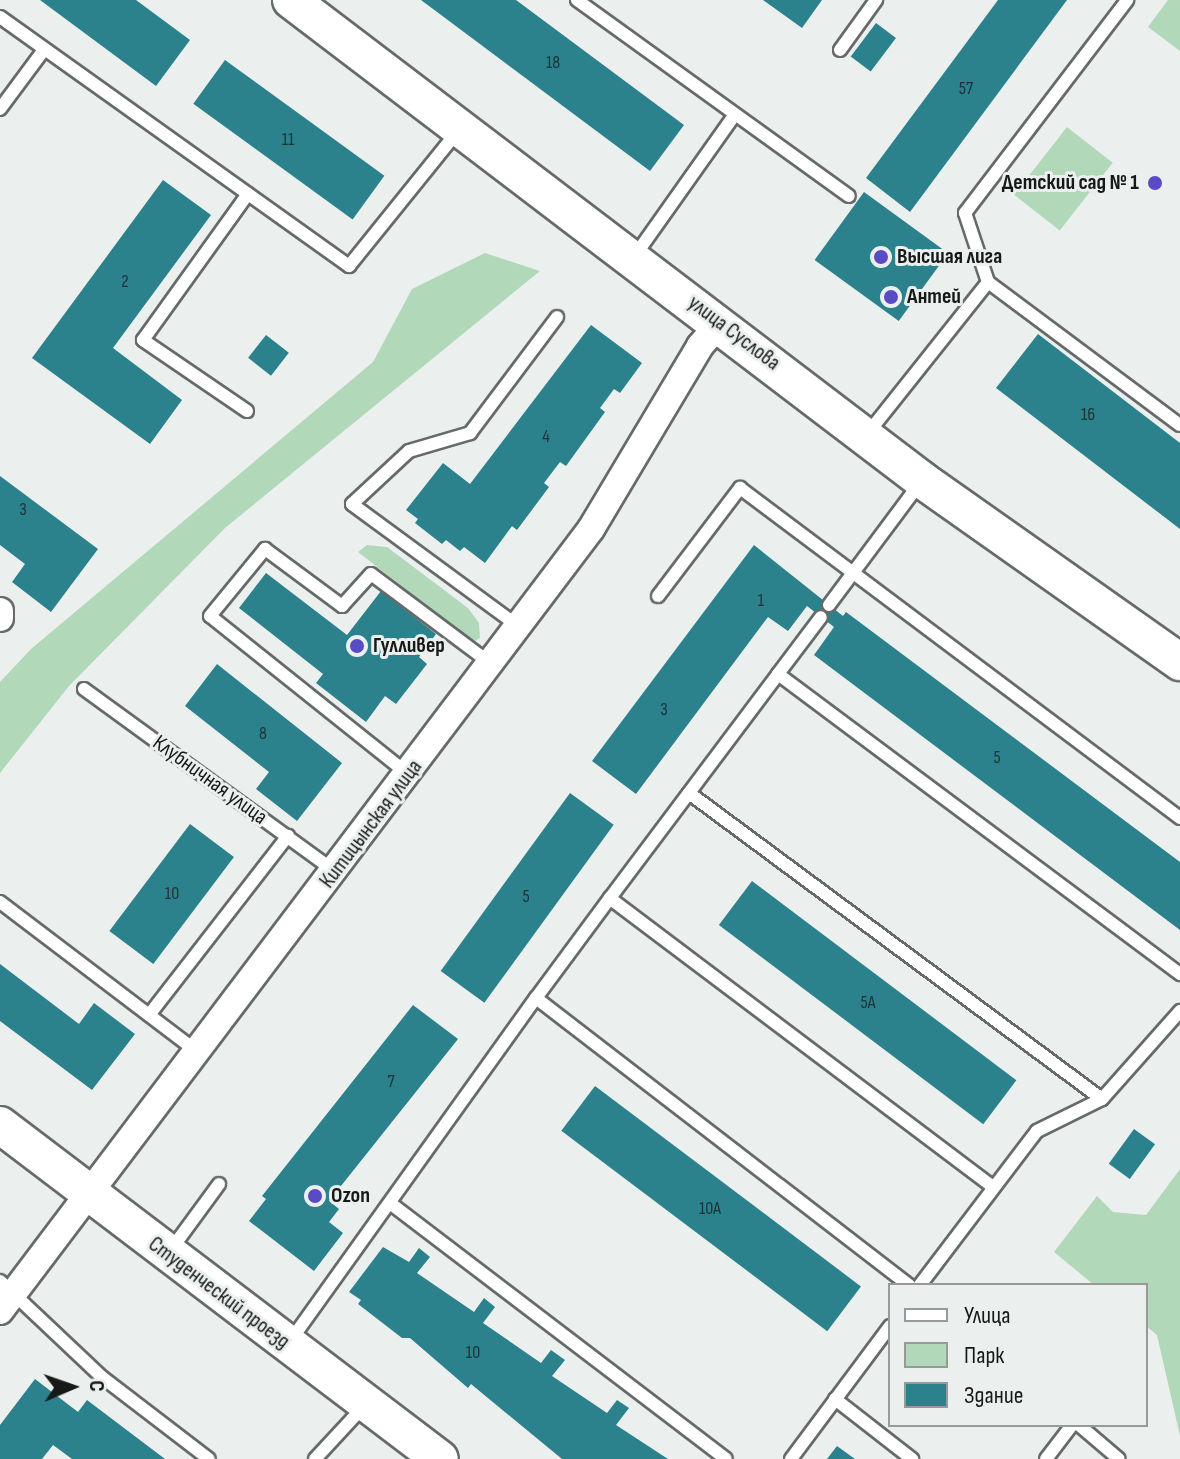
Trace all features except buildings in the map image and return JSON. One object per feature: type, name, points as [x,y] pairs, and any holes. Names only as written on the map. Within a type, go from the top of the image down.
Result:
[{"type":"street","name":"улица Суслова","points":[[291,0],[868,433],[922,480],[1180,662]]},
{"type":"street","name":"Китицынская улица","points":[[5,1295],[336,872],[591,529],[700,346],[721,322]]},
{"type":"street","name":"Студенческий проезд","points":[[0,1125],[440,1459]]},
{"type":"lane","points":[[577,0],[849,196]]},
{"type":"lane","points":[[840,50],[876,0]]},
{"type":"lane","points":[[1127,0],[965,213],[988,282],[1180,425]]},
{"type":"lane","points":[[0,17],[43,51],[349,266],[459,128]]},
{"type":"lane","points":[[0,109],[43,51]]},
{"type":"lane","points":[[634,257],[734,116]]},
{"type":"lane","points":[[247,411],[143,340],[248,194]]},
{"type":"lane","points":[[868,433],[988,282]]},
{"type":"lane","points":[[518,626],[352,504],[409,451],[470,433],[557,317]]},
{"type":"lane","points":[[829,605],[922,480]]},
{"type":"lane","points":[[658,596],[740,488],[1180,818]]},
{"type":"lane","points":[[408,774],[210,616],[265,549],[342,606],[371,574],[490,663]]},
{"type":"lane","points":[[288,1345],[536,998],[821,617]]},
{"type":"lane","points":[[778,674],[1180,974]]},
{"type":"lane","name":"Клубничная улица","points":[[84,689],[336,872]]},
{"type":"lane","points":[[689,793],[1102,1099]]},
{"type":"lane","points":[[149,1015],[288,836]]},
{"type":"lane","points":[[610,898],[993,1187]]},
{"type":"lane","points":[[0,902],[195,1050]]},
{"type":"lane","points":[[536,998],[906,1283]]},
{"type":"lane","points":[[921,1283],[1037,1131],[1102,1099],[1180,1011]]},
{"type":"lane","points":[[168,1254],[219,1184]]},
{"type":"lane","points":[[390,1203],[726,1459]]},
{"type":"lane","points":[[5,1295],[103,1378],[209,1459]]},
{"type":"lane","points":[[791,1459],[888,1329]]},
{"type":"lane","points":[[835,1399],[912,1459]]},
{"type":"lane","points":[[315,1459],[366,1403]]},
{"type":"lane","points":[[1046,1459],[1070,1427]]},
{"type":"lane","points":[[1081,1427],[1119,1459]]},
{"type":"green space","points":[[1168,0],[1180,0],[1180,51],[1148,27]]},
{"type":"green space","points":[[1067,127],[1113,163],[1060,230],[1014,195]]},
{"type":"green space","points":[[485,253],[540,271],[225,528],[69,686],[0,773],[0,682],[31,649],[373,362],[412,289]]},
{"type":"green space","points":[[367,545],[387,547],[468,608],[479,623],[480,638],[473,642],[358,552]]},
{"type":"green space","points":[[1180,1169],[1180,1436],[1157,1335],[1148,1328],[1148,1283],[1092,1283],[1054,1252],[1097,1196],[1113,1212],[1146,1215]]},
{"type":"place","name":"Детский сад № 1","points":[[1155,183]]},
{"type":"place","name":"Высшая лига","points":[[881,257]]},
{"type":"place","name":"Антей","points":[[891,297]]},
{"type":"place","name":"Гулливер","points":[[357,646]]},
{"type":"place","name":"Ozon","points":[[315,1196]]}]
